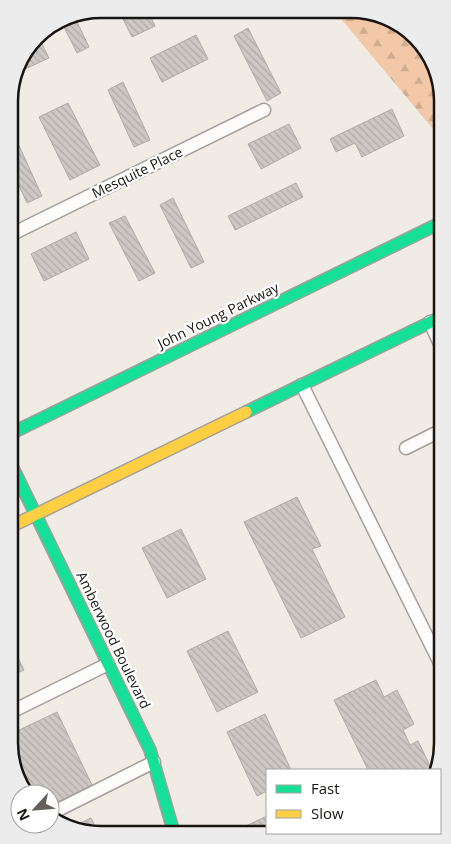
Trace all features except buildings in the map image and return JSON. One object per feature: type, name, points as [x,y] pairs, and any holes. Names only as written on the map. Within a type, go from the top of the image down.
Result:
[{"type":"main road","name":"John Young Parkway","points":[[18,430],[434,226]]},
{"type":"main road","points":[[18,523],[434,320]]},
{"type":"main road","name":"Amberwood Boulevard","points":[[18,478],[150,750],[172,826]]},
{"type":"lane","name":"Mesquite Place","points":[[18,231],[264,110]]},
{"type":"lane","points":[[302,385],[433,647]]},
{"type":"lane","points":[[406,448],[433,434]]},
{"type":"lane","points":[[18,709],[108,664]]},
{"type":"lane","points":[[60,809],[154,762]]},
{"type":"green space","points":[[340,18],[367,19],[377,22],[397,32],[413,46],[425,64],[433,90],[434,130]]},
{"type":"traffic: fast","points":[[18,430],[434,226]]},
{"type":"traffic: fast","points":[[246,412],[434,321]]},
{"type":"traffic: fast","points":[[18,478],[150,750],[172,826]]},
{"type":"traffic: slow","points":[[18,523],[246,412]]}]
